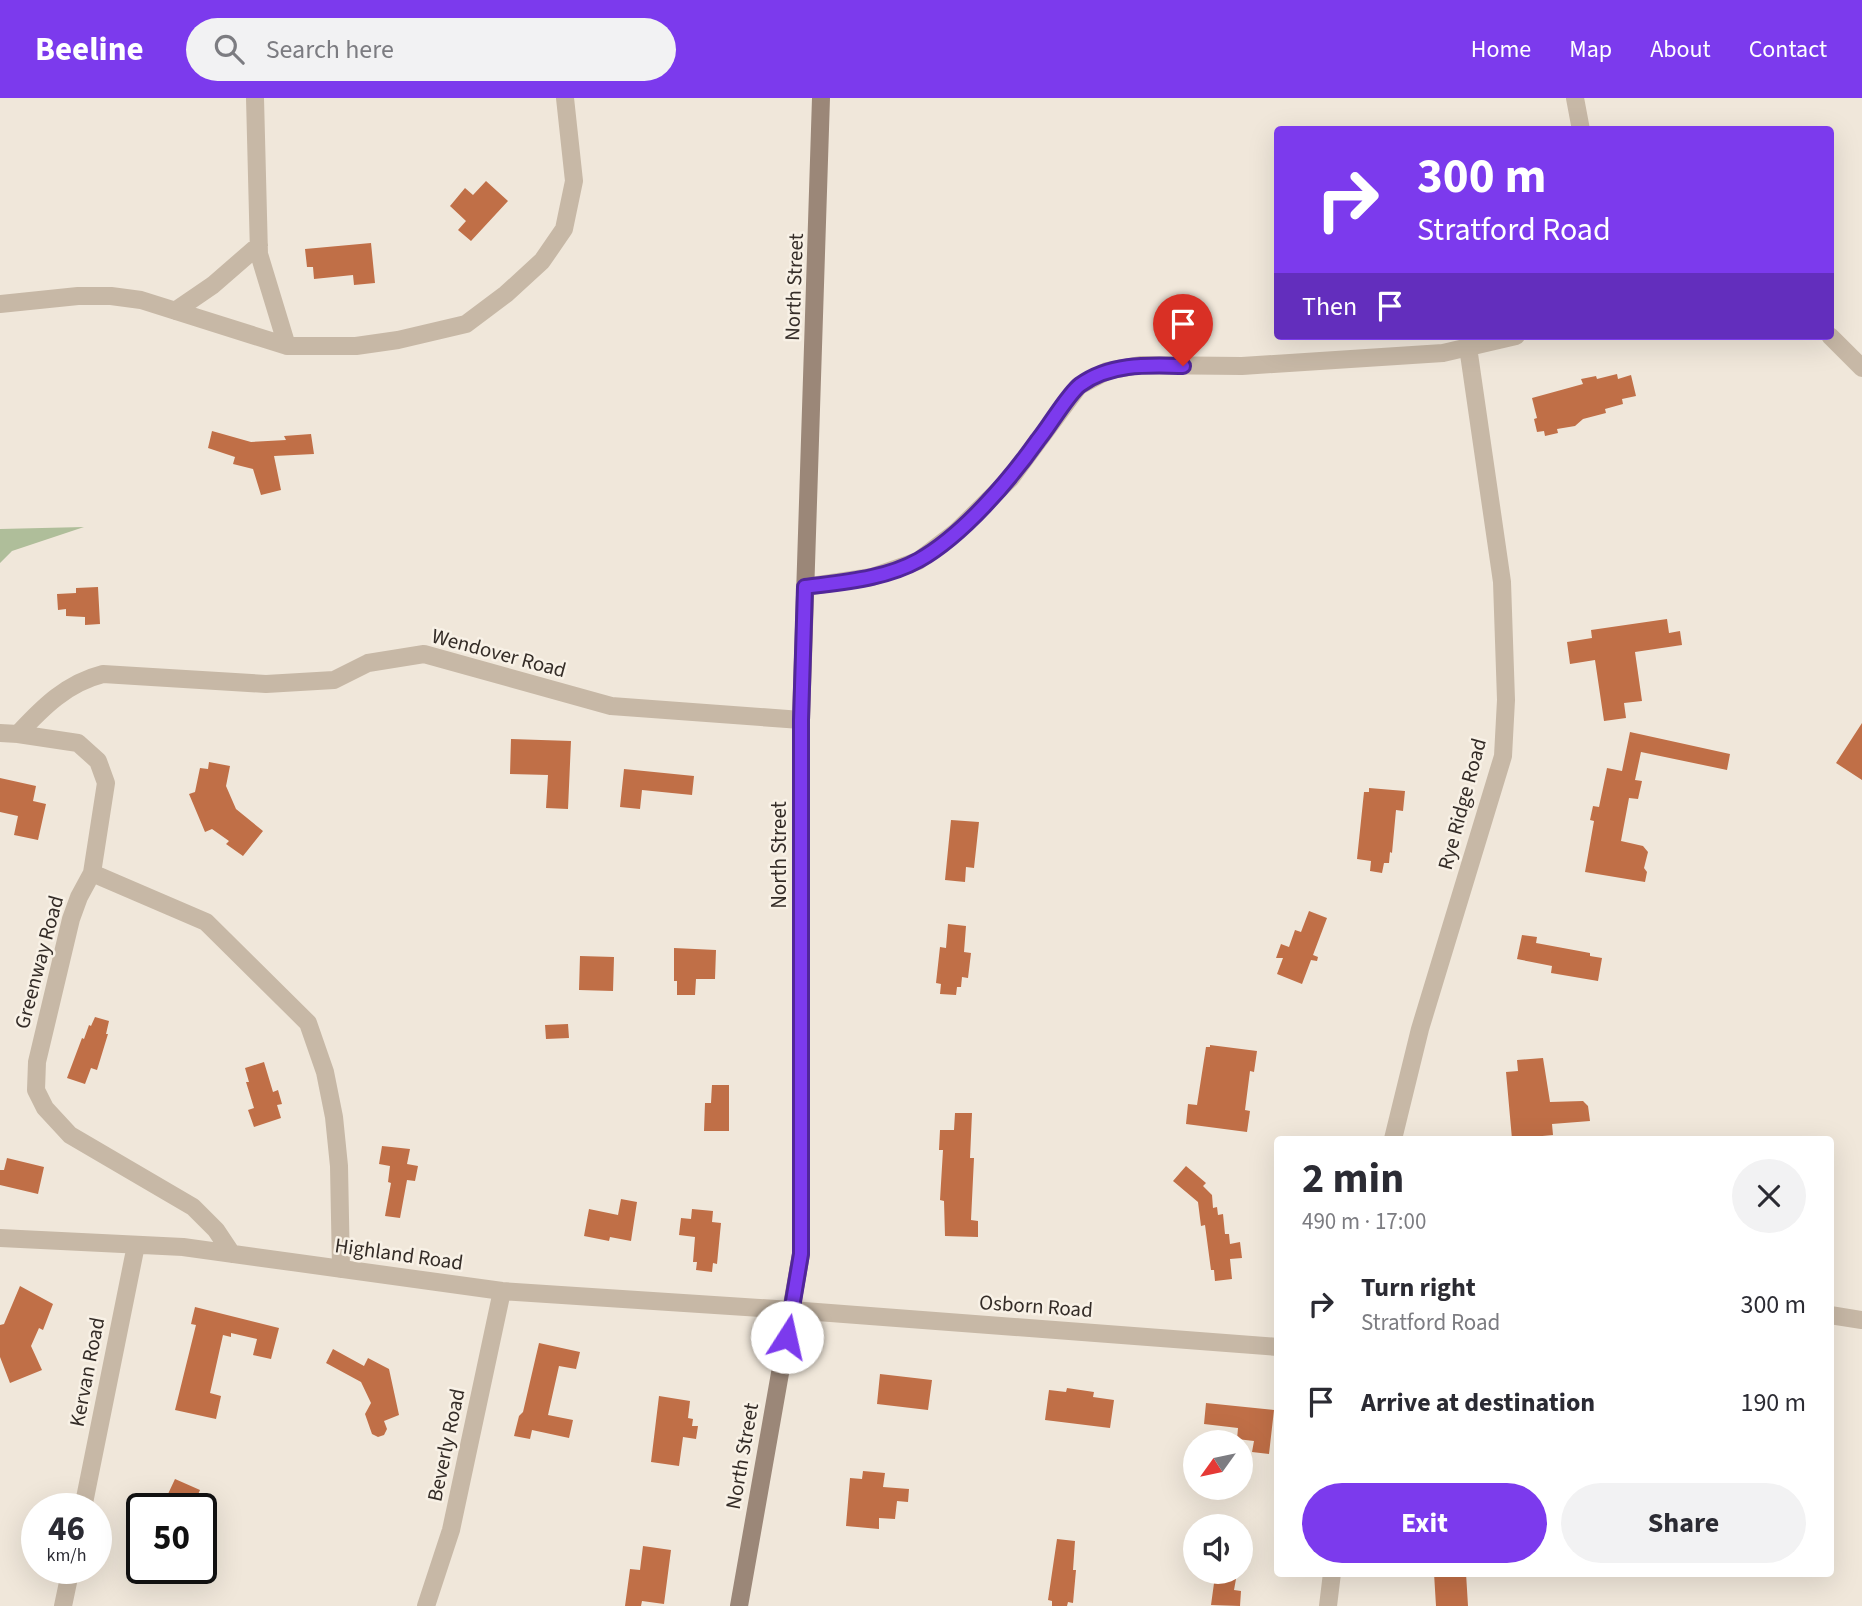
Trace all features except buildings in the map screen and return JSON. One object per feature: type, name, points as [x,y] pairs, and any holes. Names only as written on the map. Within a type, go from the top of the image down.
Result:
[{"type":"main road","name":"North Street","points":[[739,1606],[801,1254],[801,720],[818,263],[821,98]]},
{"type":"street","points":[[255,98],[259,254],[287,346]]},
{"type":"street","points":[[0,304],[78,296],[141,300],[287,346],[356,346],[398,340],[466,324],[506,294],[542,261],[564,229],[574,181],[565,98]]},
{"type":"street","points":[[1575,98],[1580,126]]},
{"type":"street","points":[[175,311],[213,285],[259,245]]},
{"type":"street","points":[[805,587],[872,577],[918,561],[956,532],[1011,478],[1079,386],[1107,371],[1140,365],[1242,366],[1443,353],[1499,340]]},
{"type":"street","points":[[1834,340],[1862,368]]},
{"type":"street","name":"Rye Ridge Road","points":[[1394,1136],[1420,1029],[1503,756],[1506,700],[1502,582],[1468,347]]},
{"type":"street","name":"Wendover Road","points":[[9,734],[66,689],[86,678],[103,674],[266,684],[321,681],[334,680],[368,663],[424,654],[611,706],[801,720]]},
{"type":"street","name":"Greenway Road","points":[[9,734],[79,740],[98,761],[106,783],[92,873],[71,919],[37,1062],[36,1090],[45,1108],[70,1135],[193,1207],[216,1230],[232,1254]]},
{"type":"street","points":[[92,873],[206,922],[308,1023],[325,1072],[334,1117],[339,1166],[341,1269]]},
{"type":"street","name":"Highland Road","points":[[0,1238],[183,1247],[502,1291],[792,1310]]},
{"type":"street","name":"Kervan Road","points":[[85,1493],[136,1245]]},
{"type":"street","name":"Beverly Road","points":[[426,1606],[451,1530],[502,1291]]},
{"type":"street","name":"Osborn Road","points":[[792,1310],[1274,1347]]},
{"type":"street","points":[[1834,1316],[1862,1320]]},
{"type":"street","points":[[1328,1606],[1332,1577]]},
{"type":"street","points":[[63,1606],[68,1584]]},
{"type":"green space","points":[[84,527],[12,551],[0,563],[0,529]]},
{"type":"route","points":[[787,1337],[801,1254],[801,720],[805,587],[872,577],[918,561],[956,532],[1011,478],[1079,386],[1107,371],[1140,365],[1183,366]]}]
